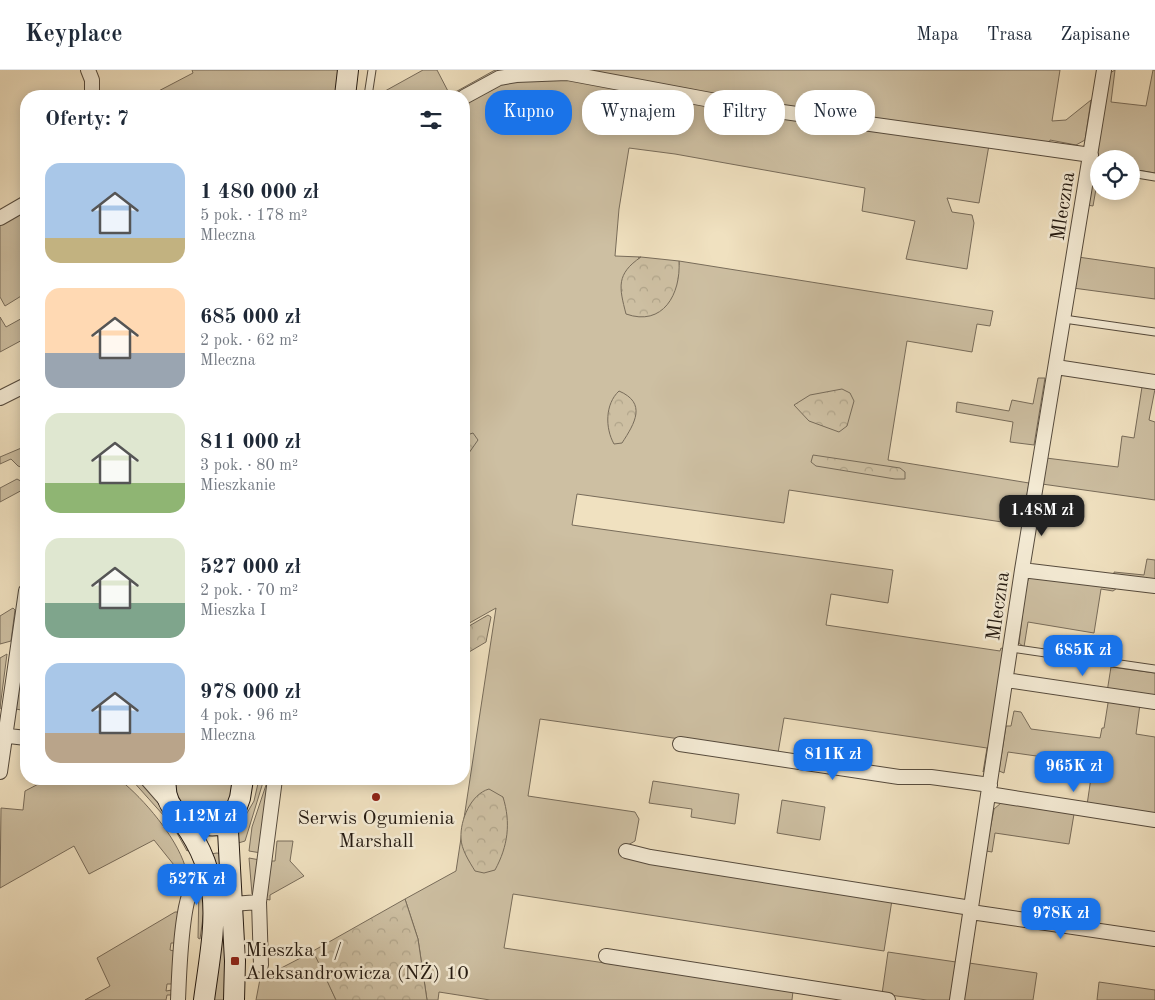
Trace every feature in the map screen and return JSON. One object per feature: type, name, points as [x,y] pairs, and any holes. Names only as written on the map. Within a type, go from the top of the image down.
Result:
[{"type":"street","points":[[88,70],[92,80],[92,90]]},
{"type":"street","points":[[346,90],[348,70]]},
{"type":"street","name":"Mleczna","points":[[1095,150],[1104,70]]},
{"type":"street","points":[[470,94],[499,78],[516,75],[586,73],[748,106],[1090,163]]},
{"type":"street","name":"Mleczna","points":[[957,1000],[1022,570],[1064,319],[1090,179]]},
{"type":"street","points":[[0,218],[20,206]]},
{"type":"street","points":[[1056,367],[1155,382]]},
{"type":"street","points":[[0,398],[20,388]]},
{"type":"street","points":[[1022,570],[1155,586]]},
{"type":"street","points":[[0,772],[3,735],[20,629]]},
{"type":"street","points":[[1006,680],[1155,702]]},
{"type":"street","points":[[3,735],[20,737]]},
{"type":"street","points":[[680,744],[899,777],[931,777],[989,790],[1155,820]]},
{"type":"street","points":[[152,785],[200,847],[209,873],[214,918],[204,1000]]},
{"type":"street","points":[[166,785],[166,792],[172,809],[184,819],[207,826],[220,825],[232,817],[246,802],[252,785]]},
{"type":"street","points":[[234,1000],[232,904],[228,844],[232,817],[240,798],[242,785]]},
{"type":"street","points":[[261,965],[259,902],[275,785]]},
{"type":"street","points":[[626,851],[650,857],[1155,939]]},
{"type":"street","points":[[178,1000],[180,963],[189,895],[194,885],[209,873]]},
{"type":"street","points":[[232,904],[259,902]]},
{"type":"street","points":[[606,956],[888,1000]]},
{"type":"lane","points":[[369,90],[372,70]]},
{"type":"lane","points":[[1140,174],[1155,177]]},
{"type":"lane","points":[[1064,319],[1155,332]]},
{"type":"lane","points":[[1011,648],[1155,669]]},
{"type":"green space","points":[[192,70],[339,70],[336,90],[160,90],[193,73]]},
{"type":"green space","points":[[423,70],[437,70],[447,90],[387,90]]},
{"type":"green space","points":[[495,70],[497,75],[467,90],[459,90]]},
{"type":"green space","points":[[579,70],[1060,70],[1052,121],[1066,120],[1091,100],[1085,140],[1076,145],[1050,140],[1049,144],[989,145],[979,203],[947,198],[952,212],[972,215],[974,223],[967,269],[906,259],[915,221],[862,211],[865,188],[675,154],[629,148],[619,209],[615,256],[641,257],[638,258],[679,265],[679,261],[993,311],[990,326],[977,324],[972,352],[907,341],[888,460],[1029,483],[1022,525],[789,490],[784,523],[577,494],[572,525],[893,570],[888,603],[831,594],[826,625],[1000,651],[1001,648],[1004,649],[987,766],[983,772],[987,748],[784,718],[778,753],[540,719],[528,796],[635,812],[639,819],[635,841],[628,845],[625,855],[892,900],[884,951],[513,894],[504,948],[793,991],[792,1000],[490,1000],[439,992],[438,1000],[427,1000],[418,939],[405,899],[456,871],[496,608],[470,623],[470,97],[485,90],[485,135],[572,135],[572,90],[486,90],[505,81]]},
{"type":"green space","points":[[1115,70],[1111,102],[1146,106],[1153,70],[1155,70],[1155,173],[1140,170],[1140,150],[1098,150],[1110,73]]},
{"type":"green space","points":[[1090,190],[1090,200],[1094,200],[1093,206],[1087,205]]},
{"type":"green space","points":[[20,211],[20,297],[5,306],[0,297],[0,223]]},
{"type":"green space","points":[[641,257],[679,261],[679,273],[673,296],[667,305],[660,312],[650,316],[639,317],[626,314],[621,289],[623,275]]},
{"type":"green space","points":[[1078,257],[1155,268],[1155,299],[1073,288]]},
{"type":"green space","points":[[0,317],[6,327],[20,319],[20,341],[0,352]]},
{"type":"green space","points":[[1038,378],[1045,378],[1034,445],[1010,442],[1013,422],[956,412],[957,402],[1009,411],[1012,400],[1033,404]]},
{"type":"green space","points":[[1142,387],[1155,389],[1149,420],[1155,422],[1155,500],[1042,484],[1046,458],[1118,467],[1122,436],[1134,438]]},
{"type":"green space","points":[[842,389],[850,393],[854,401],[847,426],[839,432],[809,421],[794,405],[810,395]]},
{"type":"green space","points":[[619,391],[633,401],[636,407],[636,414],[631,428],[622,443],[614,444],[609,431],[608,416],[614,396]]},
{"type":"green space","points":[[473,433],[478,440],[470,451],[470,434]]},
{"type":"green space","points":[[20,449],[20,467],[11,459],[0,464],[0,457]]},
{"type":"green space","points":[[813,455],[900,468],[905,472],[905,479],[816,466],[811,462]]},
{"type":"green space","points":[[17,479],[20,481],[20,491],[0,502],[0,488]]},
{"type":"green space","points":[[1147,559],[1155,560],[1155,591],[1120,586],[1113,591],[1101,589],[1094,633],[1028,622],[1024,647],[1019,643],[1026,585],[1034,566],[1114,576],[1114,572],[1144,575]]},
{"type":"green space","points":[[13,608],[15,610],[11,641],[0,644],[0,616]]},
{"type":"green space","points":[[488,615],[491,617],[486,642],[470,651],[470,626]]},
{"type":"green space","points":[[7,654],[0,708],[0,658]]},
{"type":"green space","points":[[1111,667],[1155,673],[1155,698],[1107,692]]},
{"type":"green space","points":[[20,677],[20,710],[16,709]]},
{"type":"green space","points":[[1112,700],[1140,704],[1136,734],[1155,737],[1155,815],[1087,805],[1093,764],[1008,752],[1004,773],[999,771],[1006,726],[1011,726],[1014,711],[1021,712],[1031,729],[1100,738],[1102,728],[1104,728],[1108,703]]},
{"type":"green space","points":[[653,781],[739,794],[735,824],[691,817],[692,809],[649,803]]},
{"type":"green space","points":[[36,785],[126,785],[149,808],[167,831],[185,866],[178,870],[154,840],[89,874],[74,846],[0,888],[1,808],[23,810],[25,791]]},
{"type":"green space","points":[[136,785],[146,785],[193,847],[187,851],[173,826]]},
{"type":"green space","points":[[174,785],[234,785],[231,799],[219,816],[196,816],[177,800]]},
{"type":"green space","points":[[258,785],[262,785],[245,841],[235,844],[240,825],[254,801]]},
{"type":"green space","points":[[266,785],[270,785],[261,853],[249,851],[252,827]]},
{"type":"green space","points":[[489,789],[503,797],[507,816],[507,834],[503,852],[495,870],[484,873],[475,871],[468,859],[462,846],[461,831],[462,823],[472,802],[477,796]]},
{"type":"green space","points":[[782,800],[825,807],[820,840],[777,833]]},
{"type":"green space","points":[[1001,803],[1012,803],[1074,814],[1069,844],[995,833],[992,852],[986,851],[994,809]]},
{"type":"green space","points":[[277,841],[293,841],[290,861],[304,876],[270,895],[270,900],[265,899],[269,861],[275,861]]},
{"type":"green space","points":[[210,854],[222,854],[228,1000],[210,1000]]},
{"type":"green space","points":[[249,858],[260,860],[255,893],[252,894]]},
{"type":"green space","points":[[199,888],[203,889],[205,903],[200,939],[198,938]]},
{"type":"green space","points":[[405,899],[418,939],[427,1000],[336,1000],[313,951]]},
{"type":"green space","points":[[175,912],[180,912],[178,943],[171,943],[170,950],[174,951],[172,984],[167,984],[166,991],[172,990],[173,995],[167,995],[166,1000],[85,1000],[110,986],[97,958]]},
{"type":"green space","points":[[314,951],[336,1000],[256,1000],[260,979]]},
{"type":"green space","points":[[888,952],[956,962],[951,1000],[927,1000],[882,994]]},
{"type":"green space","points":[[969,963],[1037,973],[1033,1000],[964,1000]]},
{"type":"green space","points":[[1099,982],[1155,990],[1155,1000],[1097,1000]]},
{"type":"place","name":"Serwis Ogumienia Marshall","points":[[376,797]]},
{"type":"place","name":"Mieszka I / Aleksandrowicza (NŻ) 10","points":[[235,961]]}]
